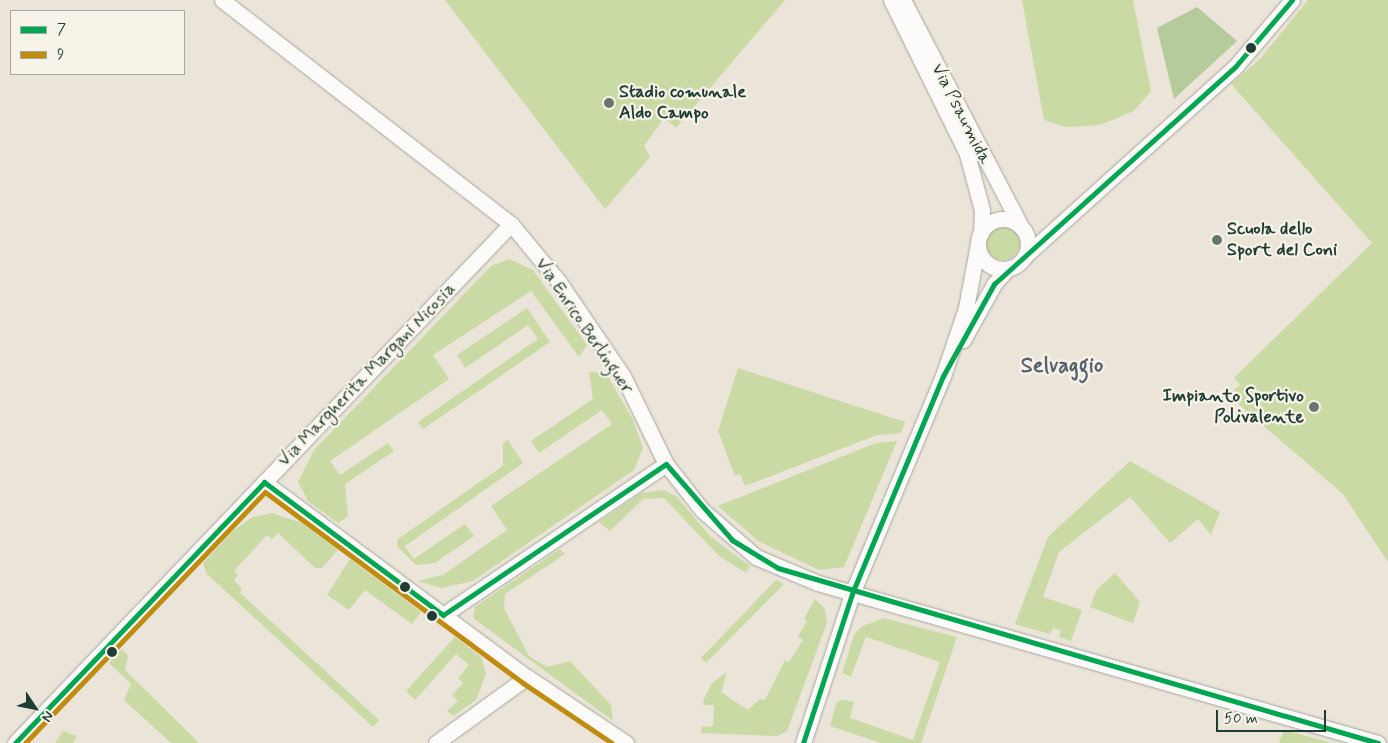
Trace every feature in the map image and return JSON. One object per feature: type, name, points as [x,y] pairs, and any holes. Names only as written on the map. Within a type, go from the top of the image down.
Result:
[{"type":"street","name":"Via Enrico Berlinguer","points":[[222,0],[511,224],[558,282],[623,376],[666,464],[702,510],[756,557],[818,583],[853,591],[1378,743]]},
{"type":"street","name":"Via Psaumida","points":[[891,0],[967,154],[982,210],[980,238],[966,308],[943,376]]},
{"type":"street","name":"Via Psaumida","points":[[903,0],[1021,226]]},
{"type":"street","points":[[803,743],[853,591],[943,376],[994,284],[1007,269],[1025,256],[1235,67],[1292,0]]},
{"type":"street","points":[[1007,269],[987,263],[980,238],[990,223],[1003,219],[1021,226],[1028,241],[1025,256]]},
{"type":"street","name":"Via Margherita Margani Nicosia","points":[[9,743],[20,738],[511,224]]},
{"type":"street","points":[[443,615],[666,464]]},
{"type":"street","points":[[264,482],[527,677],[626,743]]},
{"type":"street","points":[[436,743],[527,677]]},
{"type":"green space","name":"Stadio comunale Aldo Campo","points":[[445,0],[785,0],[676,128],[664,118],[644,146],[650,157],[605,209]]},
{"type":"green space","points":[[1022,0],[1133,0],[1151,91],[1134,111],[1100,125],[1066,127],[1044,120]]},
{"type":"green space","points":[[1308,0],[1388,0],[1388,562],[1343,494],[1228,395],[1240,385],[1234,378],[1372,243],[1231,84],[1260,59]]},
{"type":"green space","points":[[1197,7],[1237,41],[1174,99],[1157,28]]},
{"type":"green space","points":[[1003,226],[1015,231],[1020,243],[1015,255],[1003,260],[991,255],[986,243],[991,231]]},
{"type":"green space","points":[[509,259],[533,270],[587,345],[579,357],[531,291],[433,355],[449,379],[330,461],[340,475],[388,443],[394,451],[345,484],[348,516],[338,523],[308,501],[298,482],[314,450],[491,266]]},
{"type":"green space","points":[[527,308],[550,342],[423,429],[418,422],[538,339],[528,325],[465,368],[457,355]]},
{"type":"green space","points":[[738,368],[905,422],[901,433],[877,435],[745,486],[740,474],[735,476],[718,431]]},
{"type":"green space","points":[[589,372],[606,373],[633,420],[643,448],[634,470],[473,581],[441,588],[418,581],[443,575],[507,530],[491,506],[612,424],[602,410],[539,453],[531,441],[593,399]]},
{"type":"green space","points":[[508,440],[523,463],[405,546],[414,559],[465,524],[474,536],[435,563],[416,565],[397,546],[398,539],[503,466],[503,443]]},
{"type":"green space","points":[[897,441],[844,567],[819,570],[758,541],[718,506],[876,443]]},
{"type":"green space","points":[[1130,461],[1220,512],[1211,535],[1198,519],[1170,543],[1130,497],[1059,552],[1043,597],[1082,610],[1071,641],[1059,637],[1061,630],[1053,628],[1050,634],[1015,624],[1048,537]]},
{"type":"green space","points":[[663,490],[676,496],[711,537],[750,566],[746,573],[719,556],[664,498],[643,499],[610,531],[599,522],[641,493]]},
{"type":"green space","points":[[272,513],[302,523],[338,550],[322,568],[315,568],[278,533],[272,539],[267,535],[234,571],[238,575],[234,580],[242,589],[240,593],[379,720],[373,727],[207,574],[203,563],[234,530],[253,517]]},
{"type":"green space","points":[[560,549],[565,554],[505,594],[504,608],[529,656],[547,667],[570,661],[611,705],[613,721],[473,618],[475,607]]},
{"type":"green space","points":[[350,559],[421,612],[412,624],[365,590],[349,610],[327,595]]},
{"type":"green space","points":[[1115,573],[1140,602],[1133,623],[1090,607],[1097,589]]},
{"type":"green space","points":[[776,580],[784,584],[706,663],[701,658]]},
{"type":"green space","points":[[815,599],[825,609],[827,623],[787,731],[777,736],[701,733],[701,727],[713,726],[714,705],[703,705],[704,699],[712,683],[727,672],[721,692],[748,710],[760,699],[765,700],[785,660],[789,662],[803,640],[798,636],[807,621],[804,619]]},
{"type":"green space","points":[[883,618],[957,637],[921,743],[881,743],[830,726],[837,701],[845,700],[854,702],[850,718],[913,740],[940,662],[866,637],[851,677],[842,673],[854,635],[861,627]]},
{"type":"green space","points":[[455,637],[481,657],[486,674],[476,700],[453,716],[447,711],[458,701],[452,695],[463,683],[458,678],[469,665],[456,654],[415,700],[406,691]]},
{"type":"green space","points":[[122,649],[128,656],[125,670],[199,743],[171,743],[124,700],[131,684],[109,663]]},
{"type":"green space","points":[[1284,730],[1332,743],[1279,743]]},
{"type":"green space","points":[[63,731],[77,736],[73,743],[55,743]]},
{"type":"transit line","name":"7","points":[[803,743],[853,591],[943,376],[994,284],[1235,67],[1292,0]]},
{"type":"transit line","name":"7","points":[[666,464],[732,540],[778,568],[1378,743]]},
{"type":"transit line","name":"7","points":[[443,615],[666,464]]},
{"type":"transit line","name":"7","points":[[264,482],[443,615]]},
{"type":"transit line","name":"7","points":[[15,743],[264,482]]},
{"type":"transit line","name":"9","points":[[25,743],[265,492],[523,683],[612,743]]},
{"type":"place","name":"Stadio comunale Aldo Campo","points":[[609,103]]},
{"type":"place","name":"Scuola dello Sport del Coni","points":[[1217,240]]},
{"type":"place","name":"Impianto Sportivo Polivalente","points":[[1314,407]]},
{"type":"district","name":"Selvaggio","points":[[1062,367]]}]
